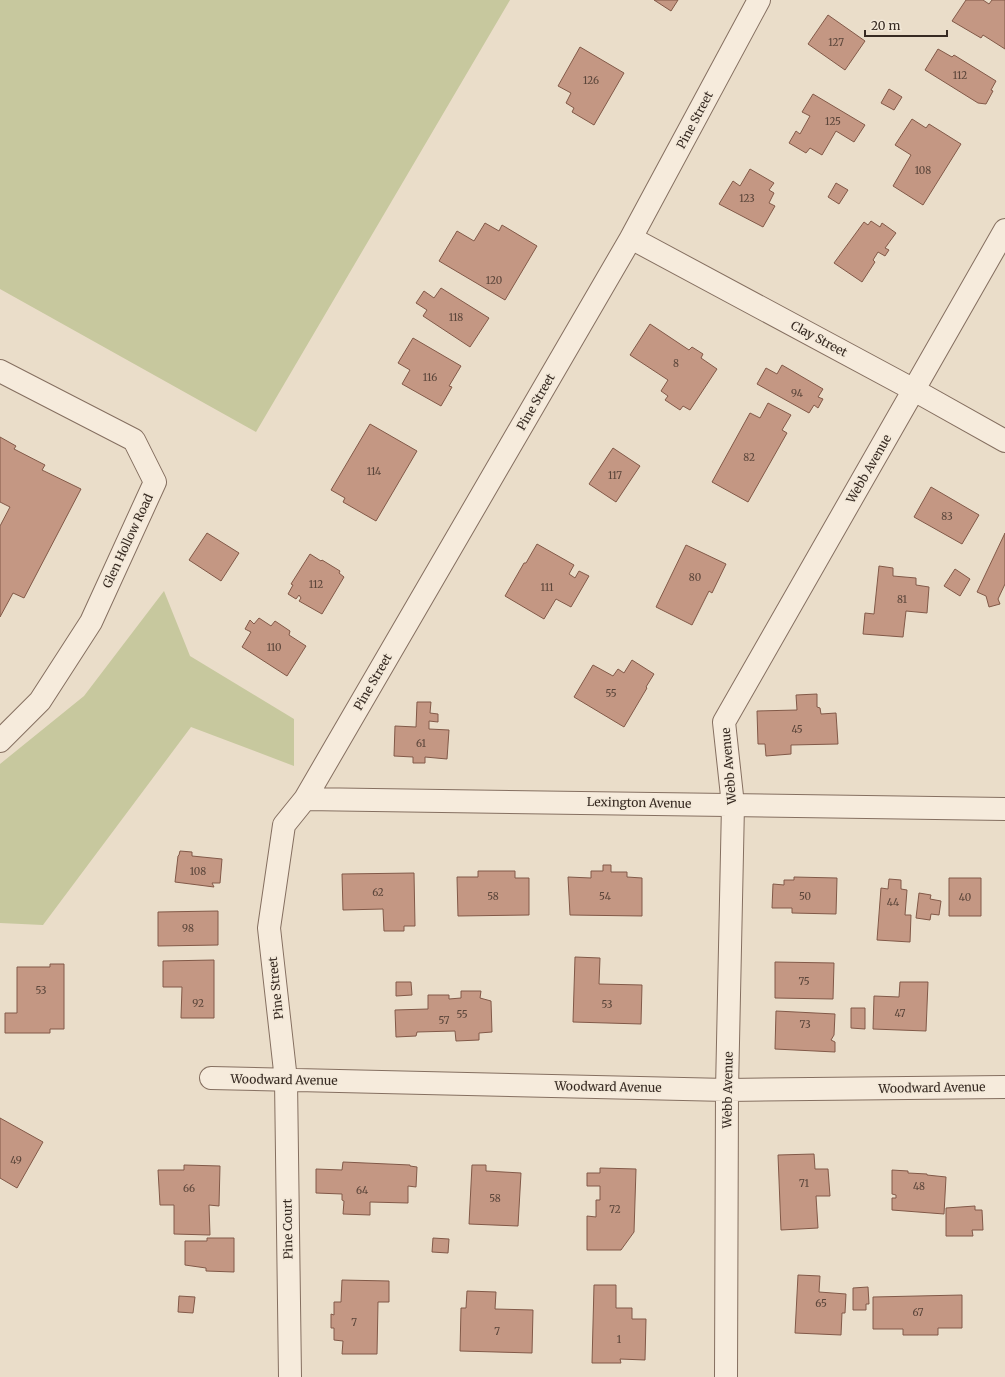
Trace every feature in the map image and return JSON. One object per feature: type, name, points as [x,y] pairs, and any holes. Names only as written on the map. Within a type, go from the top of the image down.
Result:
[{"type":"street","name":"Pine Street","points":[[286,1080],[269,928],[284,825],[305,799],[631,238],[759,0]]},
{"type":"street","name":"Webb Avenue","points":[[726,1377],[727,1090],[733,805],[724,722],[1005,230]]},
{"type":"street","name":"Clay Street","points":[[631,238],[914,390],[1005,441]]},
{"type":"street","name":"Glen Hollow Road","points":[[0,371],[134,440],[155,482],[91,622],[40,701],[0,741]]},
{"type":"street","name":"Lexington Avenue","points":[[305,799],[1005,809]]},
{"type":"street","name":"Woodward Avenue","points":[[210,1078],[727,1090],[1005,1087]]},
{"type":"street","name":"Pine Court","points":[[286,1080],[290,1377]]},
{"type":"green space","points":[[0,0],[510,0],[256,432],[0,289]]},
{"type":"green space","points":[[164,591],[190,656],[294,719],[294,766],[191,727],[43,925],[0,923],[0,764],[84,696]]},
{"type":"building","points":[[654,0],[678,0],[671,11]]},
{"type":"building","points":[[966,0],[983,0],[989,4],[992,0],[1005,0],[1005,49],[983,35],[981,38],[952,21]]},
{"type":"building","points":[[828,15],[865,41],[845,70],[808,44]]},
{"type":"building","points":[[580,47],[624,73],[594,125],[572,112],[574,108],[566,103],[571,93],[558,86]]},
{"type":"building","points":[[938,49],[952,57],[954,55],[996,81],[991,90],[993,91],[986,104],[978,103],[925,70]]},
{"type":"building","points":[[889,89],[902,97],[894,110],[881,103]]},
{"type":"building","points":[[813,94],[865,125],[854,142],[836,131],[822,155],[810,148],[806,153],[789,143],[796,131],[800,134],[810,116],[802,112]]},
{"type":"building","points":[[912,119],[926,128],[929,124],[961,144],[923,205],[893,186],[911,155],[895,145]]},
{"type":"building","points":[[750,169],[774,183],[769,190],[774,193],[769,203],[775,206],[763,227],[719,204],[733,181],[740,186]]},
{"type":"building","points":[[836,183],[848,190],[839,204],[828,197]]},
{"type":"building","points":[[871,221],[880,227],[882,223],[896,233],[885,248],[889,250],[885,256],[878,252],[873,260],[875,262],[862,282],[834,263],[864,222],[868,225]]},
{"type":"building","points":[[485,223],[499,231],[502,225],[537,246],[505,300],[439,261],[457,231],[474,241]]},
{"type":"building","points":[[441,288],[489,318],[470,347],[423,316],[427,310],[416,303],[424,291],[434,298]]},
{"type":"building","points":[[650,324],[689,350],[692,347],[703,354],[701,358],[717,369],[690,410],[683,406],[680,410],[665,400],[668,396],[661,391],[668,380],[630,355]]},
{"type":"building","points":[[413,338],[461,366],[449,386],[452,387],[441,406],[402,384],[410,370],[398,363]]},
{"type":"building","points":[[782,365],[823,389],[818,397],[823,399],[818,408],[814,405],[809,413],[757,384],[766,368],[777,374]]},
{"type":"building","points":[[768,403],[791,415],[782,430],[787,433],[748,502],[712,482],[750,413],[760,418]]},
{"type":"building","points":[[370,424],[417,451],[376,521],[343,502],[345,498],[331,490]]},
{"type":"building","points":[[0,437],[16,446],[14,449],[45,465],[42,470],[81,489],[24,598],[13,593],[0,617],[0,526],[10,507],[0,502]]},
{"type":"building","points":[[613,448],[640,466],[616,502],[589,484]]},
{"type":"building","points":[[931,487],[979,515],[962,544],[914,517]]},
{"type":"building","points":[[207,533],[239,553],[221,581],[189,560]]},
{"type":"building","points":[[1005,533],[1005,584],[998,599],[1000,604],[989,607],[986,596],[977,592]]},
{"type":"building","points":[[537,544],[574,565],[569,574],[575,578],[579,571],[589,576],[571,607],[556,599],[544,619],[505,596]]},
{"type":"building","points":[[686,545],[726,564],[712,593],[709,591],[692,625],[656,607]]},
{"type":"building","points":[[310,554],[340,571],[339,573],[344,577],[322,614],[299,601],[301,598],[299,595],[296,599],[288,594],[293,585],[291,584]]},
{"type":"building","points":[[879,566],[893,568],[893,576],[916,578],[916,585],[929,587],[927,613],[906,611],[903,637],[863,634],[865,613],[874,614]]},
{"type":"building","points":[[955,569],[970,579],[960,596],[944,586]]},
{"type":"building","points":[[259,618],[271,626],[275,621],[290,631],[289,635],[306,646],[287,676],[242,647],[251,632],[245,629],[250,620],[254,624]]},
{"type":"building","points":[[632,660],[654,674],[624,727],[574,697],[593,665],[613,676],[618,669],[624,673]]},
{"type":"building","points":[[817,694],[817,707],[820,708],[821,714],[836,713],[838,744],[791,745],[791,754],[766,756],[765,744],[758,744],[757,711],[797,710],[796,695]]},
{"type":"building","points":[[417,702],[431,702],[430,713],[438,714],[438,722],[429,721],[429,729],[449,730],[447,759],[425,757],[425,763],[413,763],[413,757],[394,756],[395,726],[416,727]]},
{"type":"building","points":[[180,851],[192,852],[192,856],[222,859],[220,883],[212,883],[214,887],[175,882]]},
{"type":"building","points":[[603,865],[611,865],[611,872],[627,872],[627,877],[642,878],[642,916],[570,915],[568,877],[591,878],[591,871],[603,871]]},
{"type":"building","points":[[478,871],[515,871],[515,878],[529,878],[529,915],[458,916],[457,877],[478,877]]},
{"type":"building","points":[[414,873],[415,926],[404,926],[404,931],[384,931],[383,909],[343,910],[342,874]]},
{"type":"building","points":[[794,877],[837,878],[836,914],[792,913],[792,908],[772,908],[773,884],[784,885],[784,880],[794,880]]},
{"type":"building","points":[[949,878],[981,878],[981,916],[949,916]]},
{"type":"building","points":[[889,879],[901,880],[901,889],[907,890],[905,915],[911,915],[910,942],[877,940],[881,888],[888,889]]},
{"type":"building","points":[[919,893],[931,895],[930,899],[941,901],[939,915],[931,914],[930,920],[916,918]]},
{"type":"building","points":[[218,911],[218,945],[158,946],[158,912]]},
{"type":"building","points":[[575,957],[600,958],[599,984],[642,985],[641,1024],[573,1022]]},
{"type":"building","points":[[214,960],[214,1018],[181,1018],[182,987],[163,987],[163,961]]},
{"type":"building","points":[[775,962],[834,963],[833,999],[775,998]]},
{"type":"building","points":[[50,964],[64,964],[64,1029],[50,1029],[50,1033],[5,1033],[5,1013],[17,1013],[17,967],[50,967]]},
{"type":"building","points":[[396,982],[411,982],[412,995],[396,996]]},
{"type":"building","points":[[900,982],[928,982],[926,1031],[873,1029],[874,996],[899,997]]},
{"type":"building","points":[[461,991],[481,991],[480,998],[491,1001],[492,1032],[479,1033],[479,1040],[456,1041],[455,1031],[417,1032],[416,1036],[396,1037],[395,1010],[428,1009],[428,995],[449,995],[449,999],[461,998]]},
{"type":"building","points":[[851,1008],[865,1008],[865,1029],[851,1028]]},
{"type":"building","points":[[776,1011],[835,1014],[834,1035],[831,1040],[835,1042],[835,1052],[775,1049]]},
{"type":"building","points":[[0,1118],[43,1142],[17,1188],[0,1178]]},
{"type":"building","points":[[814,1154],[815,1169],[828,1169],[830,1196],[816,1196],[818,1228],[781,1230],[778,1155]]},
{"type":"building","points":[[343,1162],[410,1165],[417,1167],[416,1187],[408,1186],[408,1203],[370,1202],[370,1215],[343,1214],[344,1201],[342,1200],[342,1194],[316,1193],[316,1169],[342,1170]]},
{"type":"building","points":[[184,1165],[220,1166],[219,1206],[209,1205],[210,1235],[174,1234],[174,1205],[160,1205],[158,1170],[184,1170]]},
{"type":"building","points":[[472,1165],[486,1165],[486,1171],[521,1173],[518,1226],[469,1224]]},
{"type":"building","points":[[600,1168],[636,1169],[634,1232],[621,1250],[587,1250],[587,1216],[596,1217],[596,1200],[600,1200],[600,1186],[587,1186],[587,1173],[600,1173]]},
{"type":"building","points":[[892,1170],[946,1177],[944,1214],[892,1210],[892,1198],[896,1198],[896,1195],[892,1194]]},
{"type":"building","points":[[975,1206],[975,1210],[982,1210],[983,1230],[972,1230],[973,1236],[946,1236],[946,1208]]},
{"type":"building","points":[[207,1238],[234,1238],[234,1272],[206,1271],[206,1268],[185,1265],[185,1241],[207,1241]]},
{"type":"building","points":[[433,1238],[449,1239],[448,1253],[432,1252]]},
{"type":"building","points":[[798,1275],[820,1276],[819,1292],[846,1294],[845,1313],[842,1313],[841,1335],[795,1333]]},
{"type":"building","points":[[342,1280],[389,1281],[389,1302],[378,1302],[377,1354],[342,1354],[343,1341],[334,1340],[334,1328],[331,1328],[331,1314],[334,1315],[334,1302],[341,1302]]},
{"type":"building","points":[[594,1285],[616,1285],[616,1308],[632,1308],[632,1319],[646,1319],[645,1360],[620,1359],[621,1363],[592,1363]]},
{"type":"building","points":[[868,1287],[869,1304],[866,1304],[866,1310],[853,1310],[853,1288]]},
{"type":"building","points":[[467,1291],[496,1292],[495,1309],[533,1310],[532,1353],[460,1351],[461,1308],[466,1308]]},
{"type":"building","points":[[962,1295],[962,1328],[938,1328],[938,1335],[903,1335],[903,1329],[873,1329],[873,1297]]},
{"type":"building","points":[[179,1296],[195,1297],[193,1313],[178,1312]]}]
